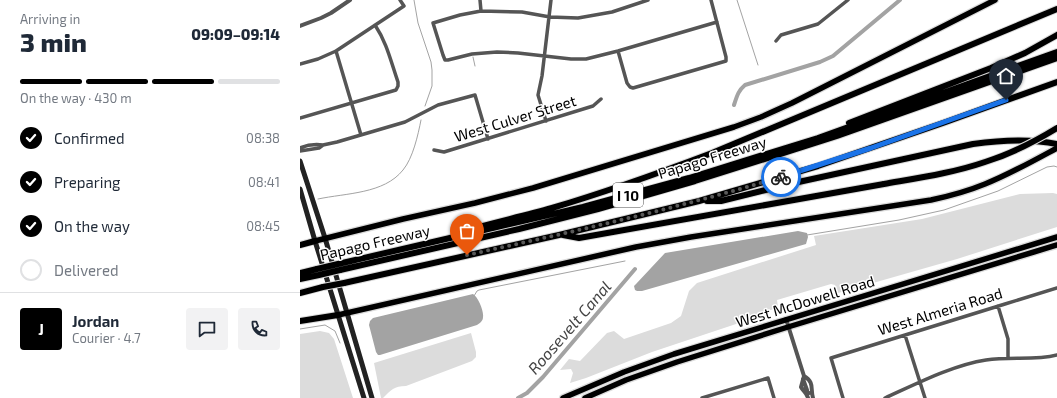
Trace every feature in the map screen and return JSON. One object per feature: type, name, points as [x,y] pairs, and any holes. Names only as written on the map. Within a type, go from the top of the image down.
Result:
[{"type":"highway","points":[[450,238],[475,228],[607,191],[668,170],[1057,9]]},
{"type":"highway","points":[[803,142],[1004,63],[1036,48],[1057,35]]},
{"type":"highway","name":"I 10","points":[[803,142],[1057,52]]},
{"type":"highway","points":[[339,267],[526,227],[598,209],[702,179],[838,136],[1057,58]]},
{"type":"highway","name":"I 10","points":[[300,293],[560,235],[699,201],[818,166],[1057,82]]},
{"type":"highway","points":[[560,235],[579,238],[954,171],[985,163],[1023,147],[1057,128]]},
{"type":"highway","points":[[699,201],[721,201],[794,182],[996,140],[1040,141],[1057,144]]},
{"type":"highway","name":"Papago Freeway","points":[[300,273],[318,272],[450,238],[584,207],[696,176],[803,142]]},
{"type":"highway","points":[[300,245],[315,241]]},
{"type":"highway","points":[[300,279],[318,272]]},
{"type":"highway","points":[[300,321],[338,315]]},
{"type":"main road","points":[[315,241],[533,188],[734,128],[792,103],[995,0]]},
{"type":"main road","points":[[338,315],[596,255],[652,244],[937,199],[958,194],[985,184],[1015,171],[1057,148]]},
{"type":"main road","points":[[300,161],[325,238],[372,398]]},
{"type":"main road","points":[[300,169],[304,174]]},
{"type":"main road","points":[[300,189],[364,398]]},
{"type":"main road","name":"West McDowell Road","points":[[563,398],[619,374],[667,356],[1057,237]]},
{"type":"main road","name":"West McDowell Road","points":[[584,398],[626,380],[677,362],[1057,245]]},
{"type":"street","points":[[300,26],[326,16],[350,0]]},
{"type":"street","points":[[300,64],[318,59],[336,51],[404,6],[400,0]]},
{"type":"street","points":[[480,0],[481,11]]},
{"type":"street","points":[[546,121],[538,95],[550,17],[551,0]]},
{"type":"street","points":[[648,0],[641,1],[612,12],[578,18],[550,17],[522,12],[481,11],[460,15],[433,23],[445,60],[448,60],[485,52],[510,52],[571,59],[586,59],[716,22]]},
{"type":"street","points":[[618,51],[627,84],[633,88],[726,61],[711,0]]},
{"type":"street","points":[[776,41],[781,35],[818,24],[848,0]]},
{"type":"street","points":[[300,118],[396,90],[398,82],[382,36],[375,25]]},
{"type":"street","points":[[336,51],[361,135]]},
{"type":"street","points":[[300,150],[319,148],[323,145],[405,122],[438,105],[475,95],[488,139]]},
{"type":"street","name":"West Culver Street","points":[[434,150],[444,152],[488,139],[594,106],[601,99]]},
{"type":"street","name":"West Almeria Road","points":[[843,398],[831,358],[1057,288]]},
{"type":"street","points":[[998,306],[1008,339],[1008,358]]},
{"type":"street","points":[[786,319],[807,390],[809,395],[813,398]]},
{"type":"street","points":[[905,335],[925,398]]},
{"type":"street","points":[[885,398],[944,373],[973,363],[999,358],[1042,358],[1057,355]]},
{"type":"street","points":[[702,398],[768,378],[774,398]]},
{"type":"shaded area","points":[[1020,194],[1057,194],[1057,227],[957,259],[838,293],[835,285],[831,284],[777,300],[778,308],[736,324],[652,352],[570,383],[573,373],[571,369],[560,370],[569,359],[580,361],[607,333],[614,331],[624,339],[671,323],[681,316],[689,291],[697,283],[816,245],[814,236],[922,219]]},
{"type":"shaded area","points":[[798,231],[807,233],[808,237],[806,244],[642,291],[635,290],[634,286],[665,253]]},
{"type":"shaded area","points":[[473,294],[479,301],[483,314],[482,321],[477,325],[380,355],[376,352],[369,325],[373,318]]},
{"type":"shaded area","points":[[320,331],[329,333],[334,339],[353,398],[300,398],[300,334]]},
{"type":"shaded area","points":[[471,333],[476,352],[476,357],[472,361],[406,386],[396,388],[381,398],[374,363]]},
{"type":"waterway","points":[[414,0],[418,23],[431,62],[432,70],[432,86],[425,106]]},
{"type":"waterway","points":[[737,0],[758,65]]},
{"type":"waterway","name":"Roosevelt Canal","points":[[734,105],[739,92],[745,85],[820,62],[833,56],[900,0]]},
{"type":"waterway","points":[[473,57],[475,66]]},
{"type":"waterway","points":[[318,199],[364,191],[386,184],[395,178],[407,165],[410,159],[417,139],[421,120]]},
{"type":"waterway","points":[[807,235],[899,220],[944,210],[998,191],[1047,167],[1057,167]]},
{"type":"waterway","points":[[474,296],[479,290],[625,261]]},
{"type":"waterway","name":"Roosevelt Canal","points":[[518,398],[527,393],[543,377],[635,269]]},
{"type":"waterway","points":[[300,329],[325,325],[335,331],[340,343]]},
{"type":"way so far","points":[[467,255],[560,235],[699,201],[781,177]]},
{"type":"route","points":[[781,177],[871,148],[1006,100]]}]
